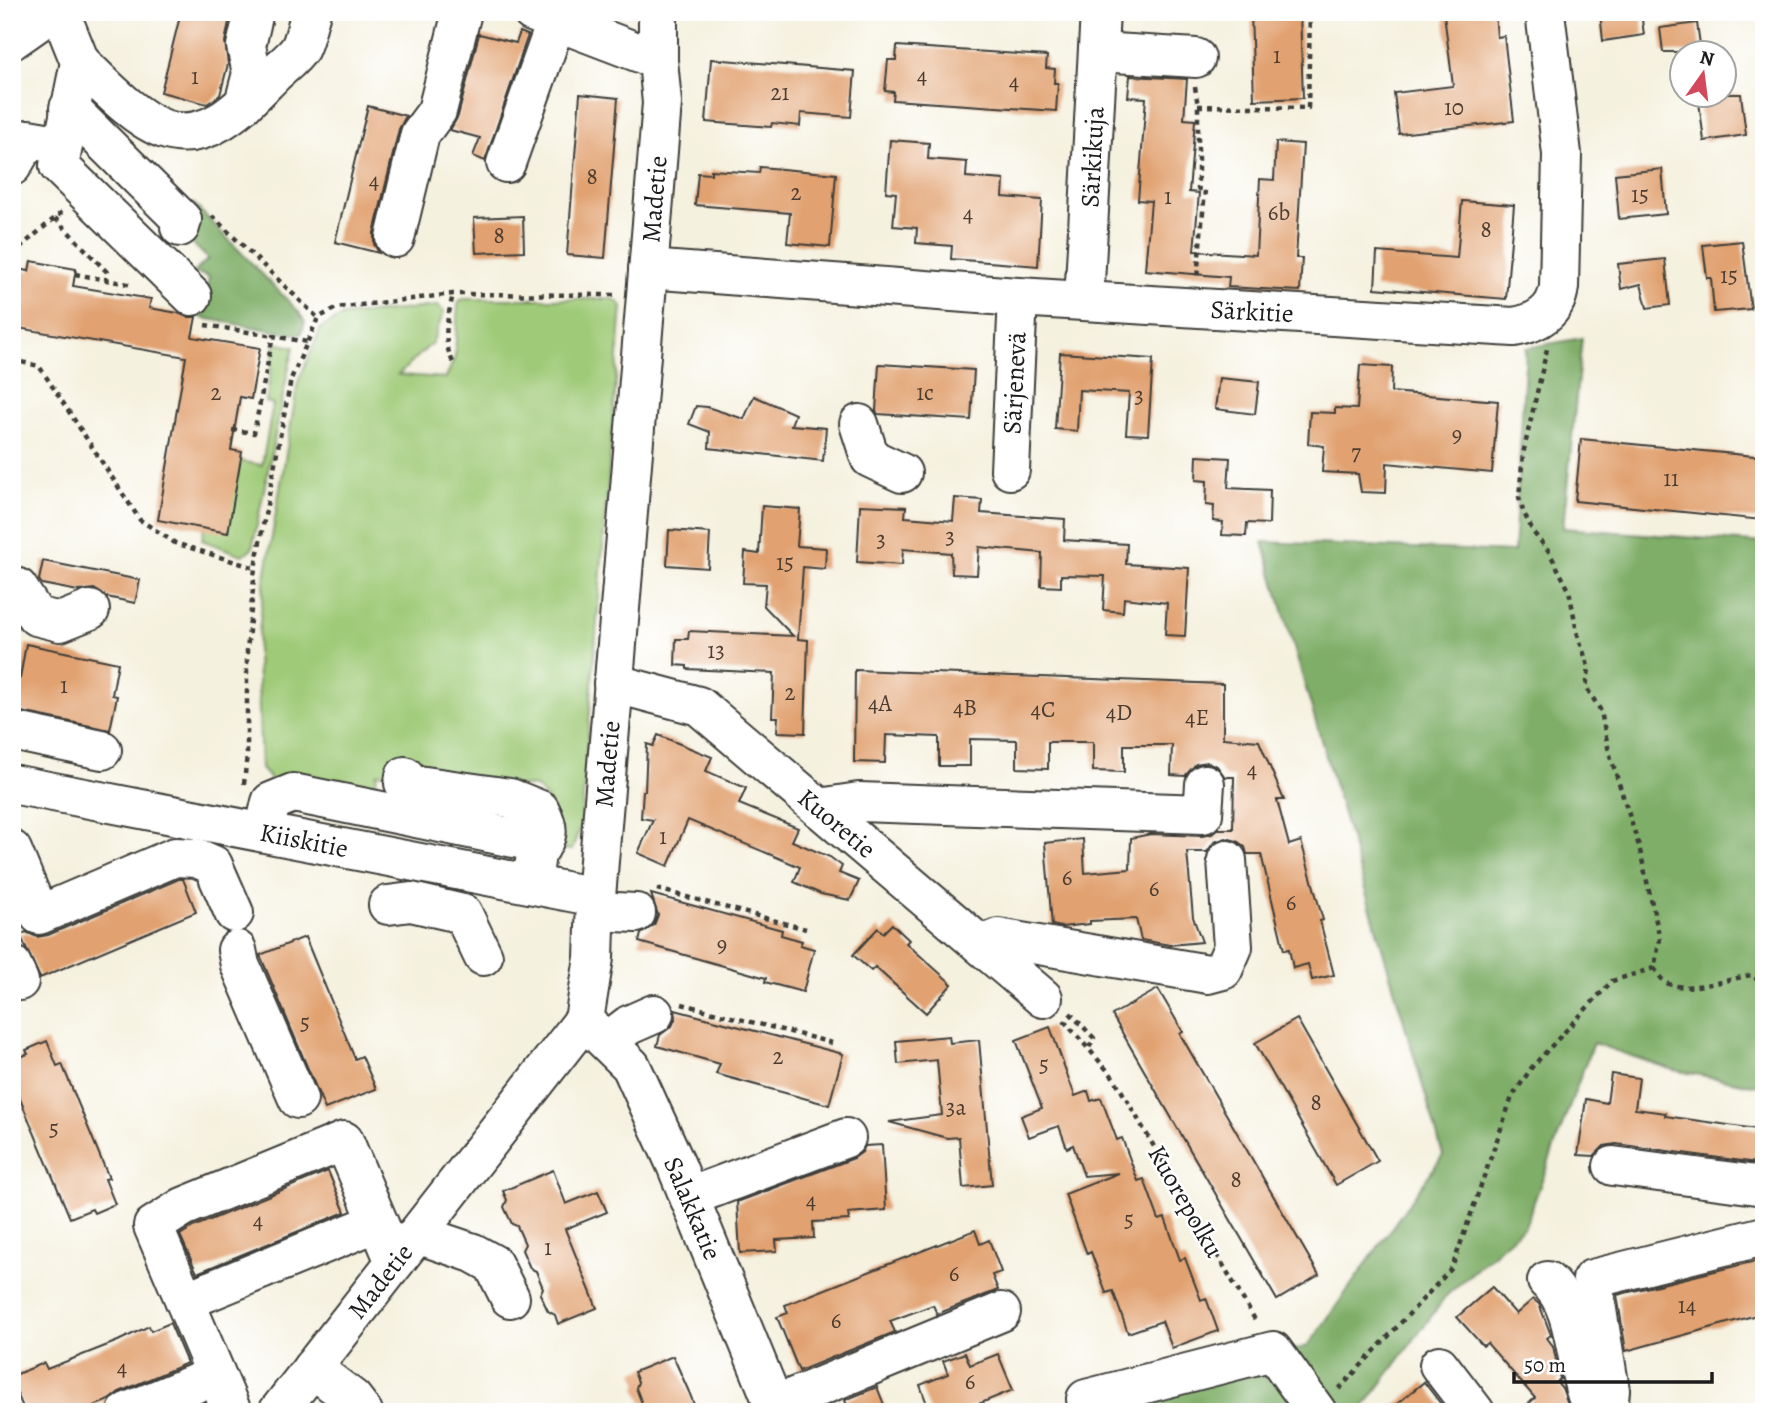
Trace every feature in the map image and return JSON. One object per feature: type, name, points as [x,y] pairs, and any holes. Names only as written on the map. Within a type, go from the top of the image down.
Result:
[{"type":"street","points":[[12,40],[52,12]]},
{"type":"street","points":[[60,12],[80,62],[142,116],[163,129],[187,133],[223,122],[244,104],[299,49],[311,12]]},
{"type":"street","points":[[244,104],[252,73],[246,47],[254,12]]},
{"type":"street","points":[[395,238],[420,134],[438,111],[462,12]]},
{"type":"street","name":"Madetie","points":[[278,1412],[406,1248],[596,1030],[596,904],[662,103],[658,60],[658,12]]},
{"type":"street","name":"Särkikuja","points":[[1084,301],[1100,12]]},
{"type":"street","name":"Särkitie","points":[[647,282],[1018,297],[1514,327],[1529,325],[1549,312],[1557,300],[1559,287],[1562,154],[1545,12]]},
{"type":"street","points":[[506,163],[544,17],[658,60]]},
{"type":"street","points":[[1098,52],[1196,58]]},
{"type":"street","points":[[61,155],[80,62]]},
{"type":"street","points":[[69,108],[182,220],[194,219]]},
{"type":"street","points":[[12,166],[28,139],[61,155],[87,191],[195,310]]},
{"type":"street","name":"Särjenevä","points":[[1010,470],[1018,297]]},
{"type":"street","points":[[859,424],[870,458],[902,473]]},
{"type":"street","points":[[12,586],[18,588],[36,616],[60,622],[90,611]]},
{"type":"street","name":"Kuoretie","points":[[613,683],[699,706],[1043,998]]},
{"type":"street","points":[[12,731],[102,750]]},
{"type":"street","points":[[405,775],[404,783],[510,798],[540,810],[548,826],[545,842],[534,869]]},
{"type":"street","points":[[820,808],[859,802],[1203,814],[1205,784]]},
{"type":"street","name":"Kiiskitie","points":[[12,785],[253,830],[534,869],[596,904],[636,913]]},
{"type":"street","points":[[12,850],[26,921],[175,857],[197,858],[213,865],[235,931],[240,965],[298,1098]]},
{"type":"street","points":[[981,945],[998,937],[1208,974],[1223,970],[1233,947],[1227,860]]},
{"type":"street","points":[[388,905],[411,902],[463,914],[483,956]]},
{"type":"street","points":[[596,1030],[629,1025],[654,1014]]},
{"type":"street","name":"Salakkatie","points":[[596,1030],[631,1066],[776,1409]]},
{"type":"street","points":[[689,1198],[846,1138]]},
{"type":"street","points":[[232,1412],[153,1226],[183,1207],[344,1141],[377,1222],[406,1248],[473,1253],[493,1264],[510,1298]]},
{"type":"street","points":[[1613,1166],[1764,1186]]},
{"type":"street","points":[[185,1301],[377,1222]]},
{"type":"street","points":[[1608,1412],[1611,1390],[1592,1279],[1764,1236]]},
{"type":"street","points":[[1547,1281],[1556,1289],[1564,1303],[1587,1396],[1597,1412]]},
{"type":"street","points":[[776,1409],[1001,1312]]},
{"type":"street","points":[[1086,1399],[1273,1351],[1326,1402]]},
{"type":"street","points":[[1438,1365],[1475,1412]]},
{"type":"street","points":[[312,1368],[353,1399],[363,1412]]},
{"type":"street","points":[[127,1412],[216,1375]]},
{"type":"path","points":[[1198,106],[1308,108],[1310,12]]},
{"type":"path","points":[[1195,308],[1205,190],[1198,189],[1196,58]]},
{"type":"path","points":[[12,254],[87,191]]},
{"type":"path","points":[[55,218],[107,272],[106,280]]},
{"type":"path","points":[[194,219],[318,318]]},
{"type":"path","points":[[253,830],[245,815],[243,798],[247,754],[247,652],[255,568],[291,379],[318,318],[335,308],[453,294],[647,282]]},
{"type":"path","points":[[453,294],[445,334],[447,351],[453,362]]},
{"type":"path","points":[[195,310],[274,335],[307,342]]},
{"type":"path","points":[[232,430],[254,433],[274,335]]},
{"type":"path","points":[[1550,338],[1522,454],[1519,497],[1533,532],[1548,550],[1569,590],[1577,632],[1589,669],[1586,687],[1601,711],[1609,752],[1639,846],[1660,939],[1654,968],[1663,981],[1676,987],[1751,975],[1764,984]]},
{"type":"path","points":[[12,360],[39,366],[141,520],[175,543],[255,568]]},
{"type":"path","points":[[636,913],[641,894],[648,887],[806,929]]},
{"type":"path","points":[[1326,1402],[1452,1268],[1512,1097],[1532,1066],[1612,981],[1654,968]]},
{"type":"path","points":[[654,1014],[660,998],[836,1044]]},
{"type":"path","name":"Kuorepolku","points":[[1043,998],[1114,1078],[1273,1351]]},
{"type":"green space","points":[[194,204],[299,312],[305,322],[301,334],[202,318],[209,277],[194,272],[208,259],[187,238]]},
{"type":"green space","points":[[614,299],[622,306],[581,824],[572,850],[554,845],[548,801],[536,787],[377,773],[375,789],[288,785],[274,783],[261,769],[257,651],[264,584],[298,382],[321,328],[343,316],[438,306],[444,312],[432,343],[398,375],[446,378],[455,357],[458,305],[460,300]]},
{"type":"green space","points":[[1582,338],[1563,528],[1764,543],[1764,1087],[1673,1070],[1593,1043],[1525,1226],[1448,1294],[1360,1412],[1066,1412],[1308,1346],[1443,1155],[1263,542],[1514,552],[1526,348]]},
{"type":"green space","points":[[275,343],[294,347],[252,549],[242,555],[202,540],[204,528],[240,461],[262,465],[273,404],[266,402]]},
{"type":"building","points":[[181,12],[231,12],[225,42],[228,64],[220,95],[207,104],[161,92]]},
{"type":"building","points":[[1251,12],[1300,12],[1303,98],[1254,100]]},
{"type":"building","points":[[1495,12],[1497,37],[1504,36],[1514,121],[1399,134],[1394,93],[1453,86],[1444,14]]},
{"type":"building","points":[[1600,12],[1641,12],[1644,35],[1603,41]]},
{"type":"building","points":[[1697,23],[1699,38],[1668,38],[1668,52],[1663,52],[1660,28]]},
{"type":"building","points":[[520,32],[528,35],[485,161],[473,156],[480,138],[450,130],[458,116],[479,34],[516,43]]},
{"type":"building","points":[[897,46],[1047,56],[1046,68],[1055,69],[1054,83],[1058,83],[1056,111],[893,100],[894,92],[885,91],[888,60],[896,60]]},
{"type":"building","points":[[711,59],[855,71],[851,117],[801,113],[800,126],[772,123],[771,127],[706,122]]},
{"type":"building","points":[[1130,76],[1187,79],[1184,119],[1195,120],[1189,192],[1199,193],[1194,251],[1256,255],[1260,179],[1274,180],[1276,142],[1303,144],[1296,258],[1302,258],[1300,291],[1228,287],[1229,277],[1145,270],[1151,201],[1138,200],[1146,98],[1128,97]]},
{"type":"building","points":[[580,94],[618,98],[605,258],[567,255]]},
{"type":"building","points":[[1738,94],[1741,94],[1746,135],[1704,141],[1700,108],[1738,108]]},
{"type":"building","points":[[368,106],[406,116],[399,129],[374,233],[374,244],[379,253],[335,242]]},
{"type":"building","points":[[890,140],[929,143],[928,159],[967,162],[966,177],[1004,180],[1003,197],[1042,200],[1038,266],[951,259],[952,246],[916,243],[917,228],[893,226],[896,193],[886,192]]},
{"type":"building","points":[[760,167],[836,174],[830,247],[787,243],[790,213],[695,205],[698,173],[711,174],[711,170],[759,173]]},
{"type":"building","points":[[1662,169],[1666,214],[1619,219],[1615,174]]},
{"type":"building","points":[[1462,201],[1514,205],[1506,299],[1375,288],[1377,252],[1457,258]]},
{"type":"building","points":[[523,216],[524,251],[476,253],[474,218]]},
{"type":"building","points":[[1742,241],[1751,309],[1714,312],[1711,278],[1707,278],[1703,245]]},
{"type":"building","points":[[1665,259],[1670,305],[1647,308],[1641,284],[1621,289],[1618,264]]},
{"type":"building","points":[[31,261],[76,269],[73,286],[151,299],[149,308],[196,317],[192,337],[260,348],[251,399],[240,397],[231,450],[242,452],[228,533],[158,520],[186,357],[12,327],[12,298],[17,269],[29,271]]},
{"type":"building","points":[[1060,353],[1153,359],[1148,435],[1126,434],[1129,393],[1079,390],[1077,431],[1055,429]]},
{"type":"building","points":[[879,364],[974,370],[971,420],[878,414]]},
{"type":"building","points":[[1360,365],[1392,367],[1391,392],[1498,401],[1492,473],[1387,463],[1386,493],[1361,492],[1358,474],[1322,472],[1324,446],[1308,444],[1310,412],[1335,413],[1335,408],[1357,409]]},
{"type":"building","points":[[1219,378],[1259,382],[1255,414],[1215,409]]},
{"type":"building","points":[[754,396],[795,414],[791,425],[826,428],[823,461],[709,448],[710,432],[689,424],[696,406],[744,419]]},
{"type":"building","points":[[1581,439],[1764,457],[1762,520],[1575,501]]},
{"type":"building","points":[[1197,456],[1230,458],[1228,488],[1270,490],[1269,524],[1247,523],[1246,536],[1222,535],[1223,522],[1213,521],[1214,506],[1206,505],[1207,481],[1196,480]]},
{"type":"building","points":[[955,498],[982,500],[981,513],[1065,519],[1064,540],[1127,544],[1126,564],[1189,568],[1185,636],[1165,635],[1167,603],[1124,598],[1123,612],[1103,610],[1105,576],[1061,575],[1061,587],[1041,586],[1042,553],[979,547],[977,575],[952,574],[951,553],[903,549],[902,565],[857,562],[860,505],[906,507],[905,517],[953,521]]},
{"type":"building","points":[[762,506],[800,509],[797,546],[826,548],[825,569],[803,567],[798,639],[808,640],[805,733],[777,732],[778,717],[772,717],[774,673],[687,669],[687,666],[675,665],[676,639],[688,639],[689,631],[793,636],[764,606],[766,584],[743,583],[745,552],[759,554]]},
{"type":"building","points":[[669,530],[710,533],[708,568],[667,565]]},
{"type":"building","points":[[43,561],[140,580],[135,603],[107,597],[94,589],[78,591],[42,584],[39,580]]},
{"type":"building","points":[[26,644],[118,663],[112,695],[117,696],[110,730],[12,710],[15,677],[20,678]]},
{"type":"building","points":[[855,670],[1223,684],[1223,738],[1259,741],[1284,800],[1277,800],[1289,845],[1301,841],[1323,920],[1320,921],[1334,975],[1312,980],[1308,964],[1293,968],[1289,949],[1284,950],[1261,854],[1247,854],[1245,847],[1226,838],[1214,842],[1207,852],[1187,852],[1193,917],[1202,942],[1170,945],[1141,940],[1136,919],[1090,921],[1090,924],[1061,927],[1052,925],[1045,843],[1083,839],[1085,873],[1130,869],[1131,838],[1151,834],[1202,836],[1212,834],[1218,829],[1233,829],[1234,777],[1225,777],[1217,766],[1207,762],[1196,764],[1185,776],[1171,775],[1172,745],[1124,745],[1124,772],[1093,771],[1093,742],[1048,742],[1048,769],[1017,768],[1017,740],[970,739],[970,766],[939,766],[939,737],[886,735],[885,763],[854,762]]},
{"type":"building","points":[[658,735],[712,757],[706,771],[746,788],[739,804],[798,828],[792,841],[830,857],[842,866],[839,873],[859,881],[850,900],[821,894],[794,882],[800,867],[688,820],[668,866],[638,853],[653,820],[641,818],[647,744],[653,746]]},
{"type":"building","points":[[183,879],[196,912],[40,978],[20,935],[26,932],[37,937],[48,935]]},
{"type":"building","points":[[651,894],[782,930],[781,935],[802,941],[800,945],[814,949],[803,992],[765,982],[766,978],[639,942],[641,934],[654,925],[658,915]]},
{"type":"building","points":[[892,924],[909,940],[906,943],[952,984],[926,1013],[875,967],[871,971],[853,955],[878,928],[883,933]]},
{"type":"building","points":[[305,937],[355,1059],[362,1056],[376,1089],[325,1109],[260,955]]},
{"type":"building","points":[[1158,989],[1183,1032],[1180,1034],[1319,1275],[1277,1300],[1112,1015]]},
{"type":"building","points":[[675,1010],[843,1054],[829,1105],[716,1074],[720,1064],[657,1046],[660,1035],[672,1026],[676,1017]]},
{"type":"building","points":[[1297,1019],[1378,1161],[1336,1185],[1255,1043]]},
{"type":"building","points":[[1050,1027],[1075,1096],[1088,1091],[1091,1101],[1101,1098],[1117,1140],[1122,1138],[1138,1181],[1144,1179],[1159,1220],[1165,1218],[1180,1260],[1185,1258],[1201,1300],[1206,1298],[1218,1331],[1172,1348],[1162,1321],[1128,1333],[1113,1291],[1106,1293],[1091,1252],[1087,1254],[1065,1194],[1119,1173],[1084,1176],[1073,1145],[1067,1148],[1059,1126],[1029,1137],[1021,1116],[1042,1108],[1016,1040]]},
{"type":"building","points":[[949,1036],[950,1043],[979,1040],[992,1185],[963,1188],[959,1137],[947,1138],[889,1122],[942,1115],[937,1060],[898,1064],[896,1041]]},
{"type":"building","points":[[47,1041],[57,1066],[62,1064],[109,1178],[105,1179],[115,1204],[94,1213],[92,1209],[70,1218],[12,1080],[12,1060],[28,1054],[26,1050]]},
{"type":"building","points":[[1611,1074],[1639,1078],[1635,1109],[1764,1130],[1764,1164],[1616,1144],[1604,1146],[1594,1156],[1578,1155],[1586,1099],[1607,1103]]},
{"type":"building","points":[[882,1145],[886,1210],[848,1213],[849,1220],[813,1222],[814,1238],[776,1240],[777,1251],[740,1253],[737,1202],[854,1158],[865,1146]]},
{"type":"building","points":[[553,1170],[566,1204],[598,1191],[607,1212],[565,1229],[597,1308],[558,1324],[540,1294],[543,1288],[522,1250],[525,1244],[517,1226],[512,1224],[504,1207],[507,1200],[503,1191]]},
{"type":"building","points":[[328,1171],[345,1212],[197,1273],[180,1235],[193,1227]]},
{"type":"building","points":[[975,1230],[980,1244],[989,1240],[1001,1272],[992,1275],[998,1290],[937,1314],[933,1305],[890,1321],[895,1332],[799,1371],[777,1317],[788,1313],[785,1305]]},
{"type":"building","points":[[1764,1259],[1764,1313],[1626,1351],[1617,1295]]},
{"type":"building","points":[[1492,1287],[1516,1314],[1533,1299],[1539,1304],[1551,1335],[1547,1338],[1553,1346],[1560,1379],[1557,1382],[1571,1412],[1519,1412],[1535,1398],[1487,1343],[1483,1346],[1457,1317]]},
{"type":"building","points":[[170,1323],[187,1363],[79,1412],[25,1412],[12,1376],[44,1363],[47,1369],[149,1326],[151,1331]]},
{"type":"building","points":[[965,1353],[970,1365],[998,1354],[1013,1390],[959,1412],[930,1412],[920,1385],[948,1374],[943,1361]]},
{"type":"building","points":[[673,1356],[697,1412],[656,1412],[643,1406],[636,1388],[638,1382],[634,1372]]},
{"type":"building","points":[[1424,1382],[1447,1412],[1387,1412]]},
{"type":"building","points":[[877,1387],[887,1412],[849,1412],[845,1400]]}]
